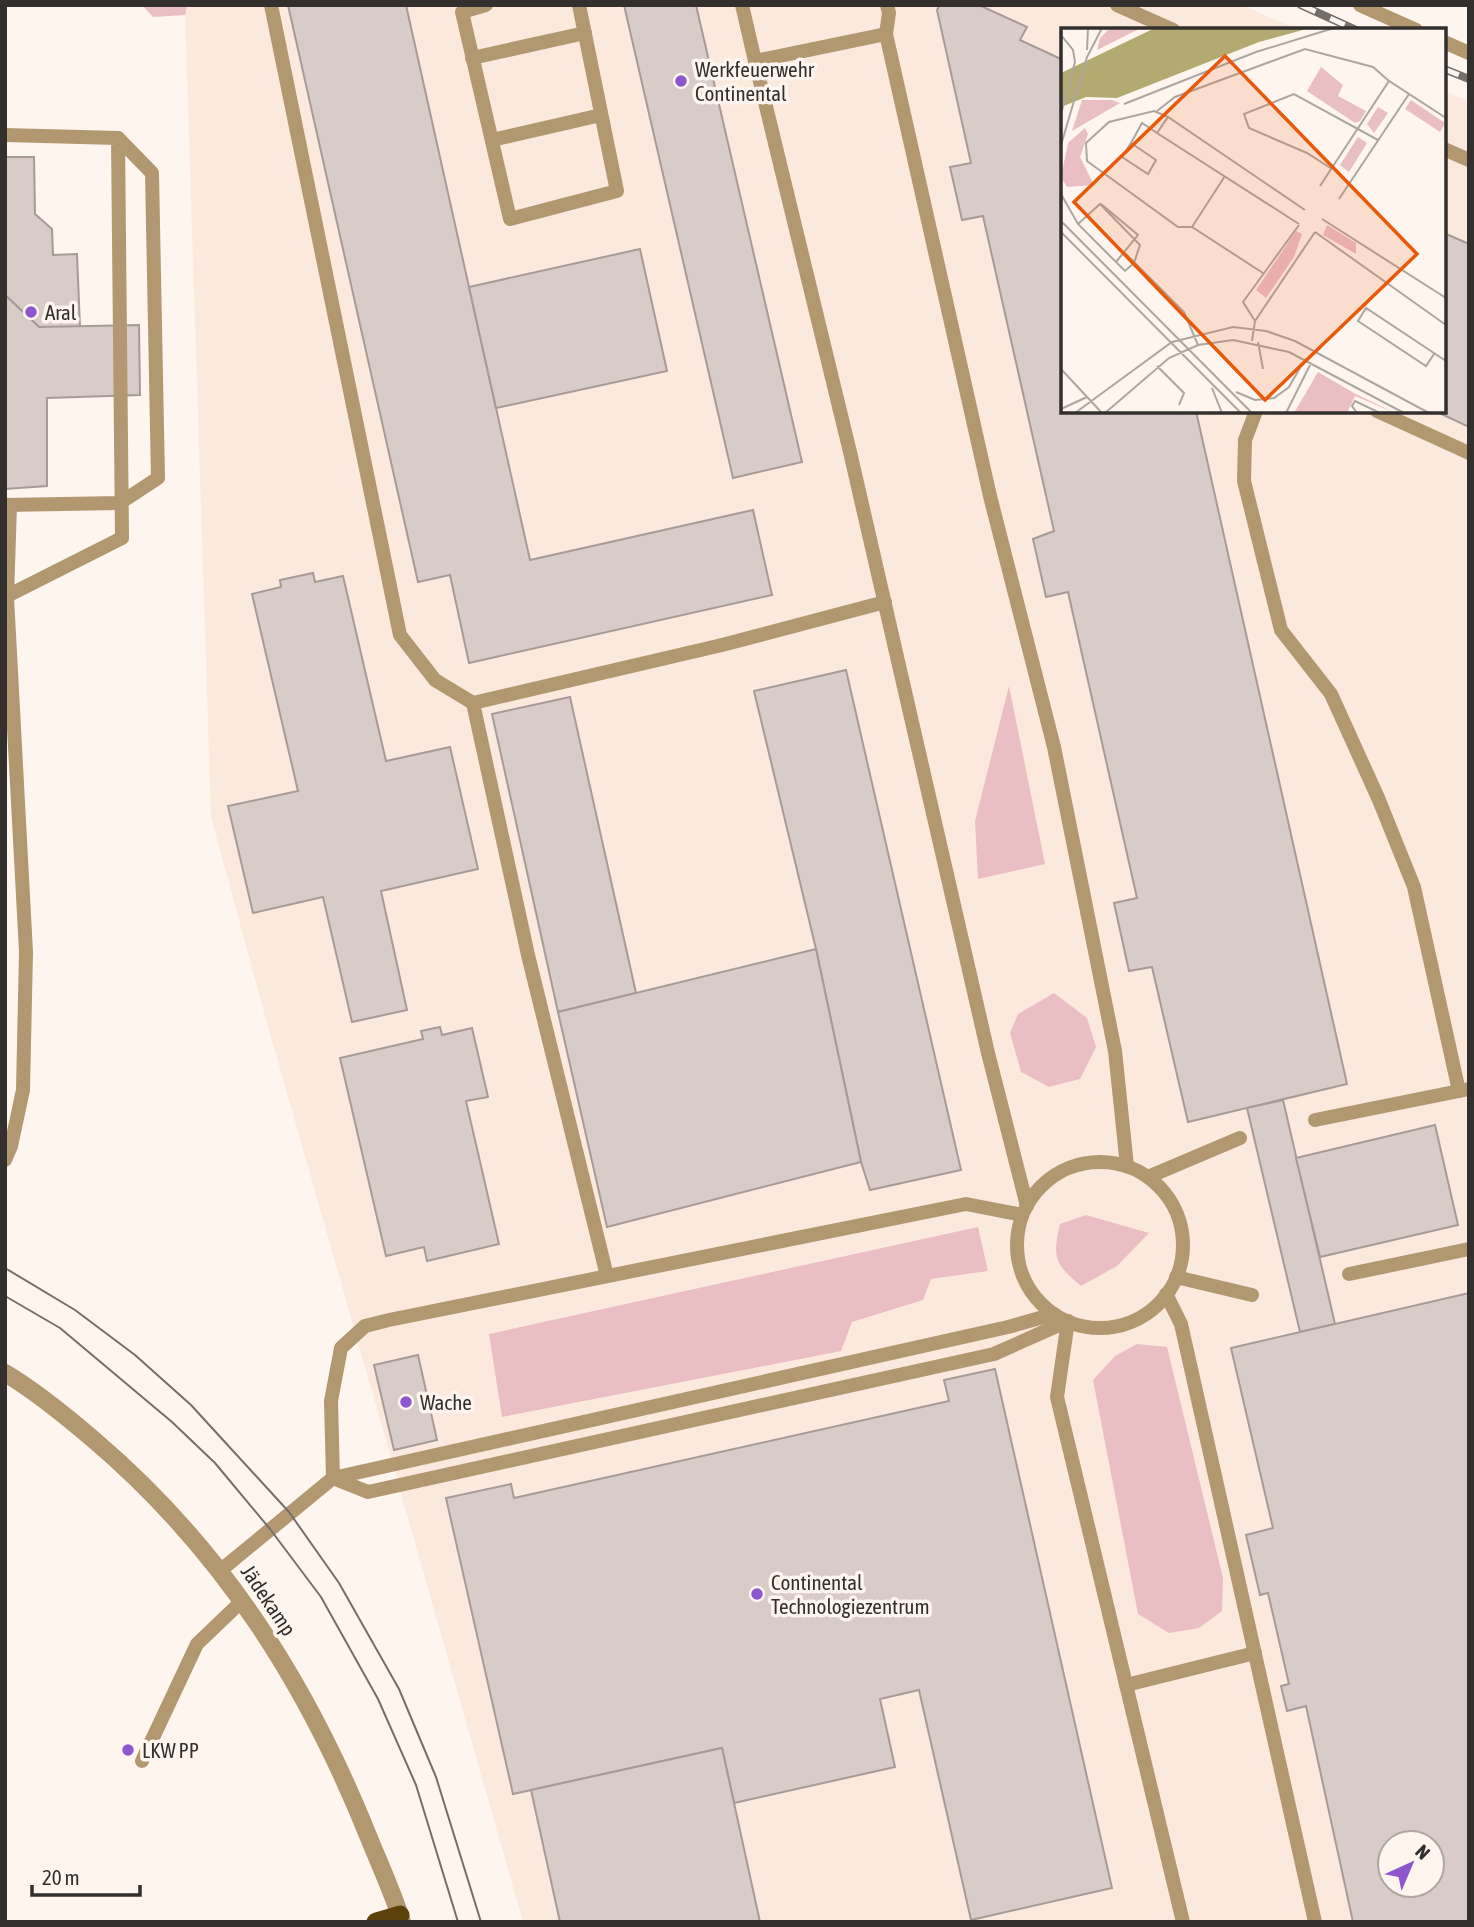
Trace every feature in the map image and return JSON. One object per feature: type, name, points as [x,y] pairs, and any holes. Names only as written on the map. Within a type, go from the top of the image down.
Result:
[{"type":"highway","points":[[376,1922],[401,1918]]},
{"type":"street","name":"Jädekamp","points":[[5,1373],[65,1415],[130,1471],[221,1570],[243,1600],[313,1714],[356,1805],[401,1918]]},
{"type":"lane","points":[[271,5],[400,635],[435,680],[473,703],[722,645],[885,602]]},
{"type":"lane","points":[[486,5],[462,12],[510,219],[617,191],[579,5]]},
{"type":"lane","points":[[743,5],[885,602],[1025,1210]]},
{"type":"lane","points":[[887,5],[889,13],[886,34],[990,496],[1054,747],[1115,1051],[1128,1166]]},
{"type":"lane","points":[[1118,5],[1169,28]]},
{"type":"lane","points":[[1360,5],[1412,28]]},
{"type":"lane","points":[[472,58],[584,33]]},
{"type":"lane","points":[[755,61],[886,34]]},
{"type":"lane","points":[[1446,43],[1469,53]]},
{"type":"lane","points":[[492,140],[601,115]]},
{"type":"lane","points":[[5,135],[118,138],[152,173],[158,478],[120,503],[8,505],[6,597],[26,952],[23,1090],[11,1146],[5,1160]]},
{"type":"lane","points":[[6,597],[122,538],[118,138]]},
{"type":"lane","points":[[1446,150],[1469,160]]},
{"type":"lane","points":[[1255,413],[1245,440],[1244,481],[1281,630],[1331,694],[1379,800],[1414,887],[1464,1090],[1315,1120]]},
{"type":"lane","points":[[1381,413],[1469,453]]},
{"type":"lane","points":[[473,703],[528,955],[607,1276]]},
{"type":"lane","points":[[1148,1177],[1240,1139]]},
{"type":"lane","points":[[1105,1162],[1128,1166],[1148,1177],[1160,1188],[1174,1208],[1180,1223],[1182,1257],[1176,1277],[1166,1294],[1149,1311],[1131,1322],[1112,1327],[1088,1327],[1061,1318],[1030,1289],[1020,1265],[1017,1241],[1025,1210],[1035,1193],[1052,1177],[1079,1164],[1105,1162]]},
{"type":"lane","points":[[333,1478],[331,1401],[341,1349],[365,1326],[966,1204],[1025,1210]]},
{"type":"lane","points":[[1349,1274],[1469,1248]]},
{"type":"lane","points":[[1176,1277],[1252,1296]]},
{"type":"lane","points":[[1166,1294],[1181,1324],[1315,1922]]},
{"type":"lane","points":[[221,1570],[333,1478],[1008,1327],[1061,1318]]},
{"type":"lane","points":[[333,1478],[368,1492],[994,1354],[1061,1318]]},
{"type":"lane","points":[[1061,1318],[1057,1397],[1183,1922]]},
{"type":"lane","points":[[142,1761],[197,1644],[243,1600]]},
{"type":"lane","points":[[1126,1685],[1255,1653]]},
{"type":"shaded area","points":[[142,5],[187,5],[185,15],[153,17]]},
{"type":"shaded area","points":[[187,5],[1242,5],[1295,28],[1061,28],[1061,413],[1446,413],[1446,92],[1469,101],[1469,1922],[523,1922],[265,1016],[211,817],[185,15]]},
{"type":"shaded area","points":[[1009,686],[1045,864],[978,879],[975,821]]},
{"type":"shaded area","points":[[1054,993],[1087,1018],[1096,1047],[1080,1079],[1049,1087],[1021,1072],[1010,1033],[1018,1014]]},
{"type":"shaded area","points":[[1086,1215],[1149,1233],[1117,1266],[1081,1286],[1061,1266],[1056,1245],[1060,1224]]},
{"type":"shaded area","points":[[978,1227],[988,1271],[931,1279],[923,1300],[852,1322],[841,1351],[502,1417],[489,1334]]},
{"type":"shaded area","points":[[1137,1344],[1167,1347],[1223,1578],[1222,1611],[1199,1628],[1169,1633],[1138,1614],[1093,1380],[1115,1356]]},
{"type":"building","points":[[288,5],[406,5],[530,560],[753,510],[772,595],[469,663],[450,575],[418,582]]},
{"type":"building","points":[[624,5],[696,5],[802,462],[733,478]]},
{"type":"building","points":[[940,5],[979,5],[1027,27],[1020,40],[1061,59],[1061,413],[1196,413],[1347,1084],[1188,1122],[1152,967],[1129,971],[1114,903],[1137,898],[1068,592],[1046,597],[1033,539],[1054,531],[983,216],[962,220],[950,167],[971,163],[937,10]]},
{"type":"building","points":[[5,157],[34,157],[35,214],[52,229],[53,255],[77,254],[80,327],[39,327],[5,295]]},
{"type":"building","points":[[1446,234],[1469,244],[1469,427],[1439,413],[1446,413]]},
{"type":"building","points":[[640,249],[667,371],[496,408],[469,287]]},
{"type":"building","points":[[5,295],[39,327],[139,325],[140,395],[47,398],[47,486],[5,489]]},
{"type":"building","points":[[313,573],[315,582],[343,576],[386,761],[450,747],[478,869],[381,891],[407,1010],[352,1022],[323,897],[253,913],[228,806],[298,791],[252,594],[281,587],[280,580]]},
{"type":"building","points":[[846,670],[961,1170],[870,1190],[861,1162],[816,949],[754,691]]},
{"type":"building","points":[[570,697],[636,993],[558,1012],[492,714]]},
{"type":"building","points":[[816,949],[861,1162],[607,1227],[558,1012]]},
{"type":"building","points":[[440,1027],[442,1035],[472,1028],[488,1097],[466,1101],[499,1244],[427,1261],[424,1247],[386,1256],[340,1058],[423,1039],[421,1031]]},
{"type":"building","points":[[1283,1100],[1335,1324],[1300,1332],[1247,1108]]},
{"type":"building","points":[[1435,1125],[1458,1225],[1320,1257],[1296,1158]]},
{"type":"building","points":[[1469,1293],[1469,1922],[1353,1922],[1306,1706],[1287,1711],[1281,1686],[1289,1684],[1268,1593],[1260,1595],[1246,1535],[1273,1528],[1231,1348]]},
{"type":"building","name":"Wache","points":[[418,1355],[437,1440],[394,1450],[374,1365]]},
{"type":"building","name":"Continental Technologiezentrum","points":[[995,1369],[1112,1888],[971,1920],[919,1690],[880,1699],[895,1767],[734,1803],[722,1748],[513,1794],[446,1498],[511,1484],[514,1498],[949,1401],[944,1380]]},
{"type":"building","points":[[722,1748],[760,1922],[560,1922],[531,1790]]},
{"type":"tram line","points":[[5,1268],[75,1310],[135,1355],[191,1405],[289,1512],[339,1583],[399,1689],[436,1777],[481,1922]]},
{"type":"tram line","points":[[5,1296],[60,1328],[172,1422],[215,1463],[270,1529],[321,1597],[378,1699],[416,1785],[458,1922]]},
{"type":"railway","points":[[1301,5],[1352,28]]},
{"type":"railway","points":[[1446,70],[1469,79]]},
{"type":"place","name":"Werkfeuerwehr Continental","points":[[681,81]]},
{"type":"place","name":"Aral","points":[[31,312]]},
{"type":"place","name":"Wache","points":[[406,1402]]},
{"type":"place","name":"Continental Technologiezentrum","points":[[757,1594]]},
{"type":"place","name":"LKW PP","points":[[128,1750]]}]
